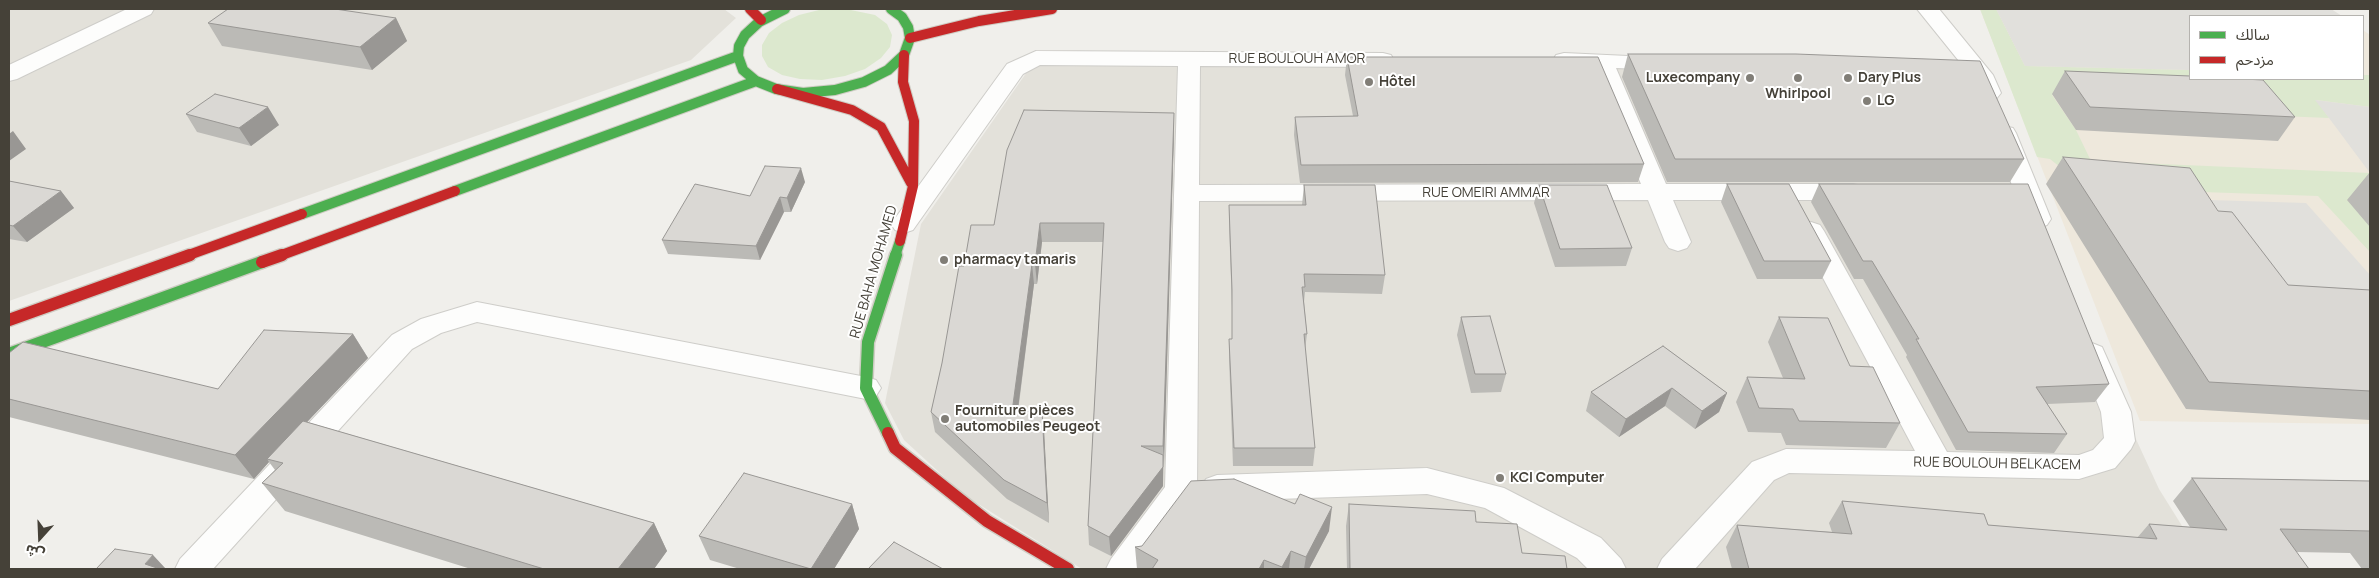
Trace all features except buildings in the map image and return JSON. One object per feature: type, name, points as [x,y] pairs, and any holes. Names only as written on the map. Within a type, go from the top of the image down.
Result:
[{"type":"main road","points":[[750,9],[761,20]]},
{"type":"main road","points":[[785,9],[761,20],[745,35],[739,46],[738,56],[743,70],[756,81],[776,89],[852,110],[881,127],[912,186]]},
{"type":"main road","points":[[776,89],[804,93],[835,90],[864,82],[888,70],[904,54],[910,38],[908,27],[902,17],[890,9]]},
{"type":"main road","points":[[910,38],[979,21],[1052,9]]},
{"type":"main road","name":"RUE BAHA MOHAMED","points":[[904,54],[903,82],[914,121],[912,186],[904,224],[868,342],[866,388],[895,448],[987,521],[1068,569]]},
{"type":"main road","points":[[9,320],[738,56]]},
{"type":"main road","points":[[9,354],[756,81]]},
{"type":"street","points":[[9,74],[143,9]]},
{"type":"street","points":[[1928,9],[1982,75],[2017,192],[2049,247]]},
{"type":"street","name":"RUE BOULOUH AMOR","points":[[904,224],[1015,69],[1025,62],[1036,58],[1406,60]]},
{"type":"street","points":[[1123,569],[1181,490],[1189,59]]},
{"type":"street","points":[[1543,60],[1602,60],[1682,64]]},
{"type":"street","points":[[1602,60],[1678,242]]},
{"type":"street","points":[[1952,74],[1982,75]]},
{"type":"street","points":[[1790,192],[1937,463]]},
{"type":"street","name":"RUE OMEIRI AMMAR","points":[[1186,193],[1879,192]]},
{"type":"street","points":[[192,569],[402,342],[431,326],[477,312],[866,388]]},
{"type":"street","name":"RUE BOULOUH BELKACEM","points":[[1674,569],[1763,471],[1786,461],[2080,467],[2104,459],[2120,441],[2116,412],[2082,329]]},
{"type":"street","points":[[1181,490],[1427,481],[1493,497],[1589,548],[1608,569]]},
{"type":"shaded area","points":[[9,9],[724,9],[736,18],[691,60],[9,301]]},
{"type":"shaded area","points":[[1980,9],[2331,9],[2340,15],[2189,15],[2189,80],[2364,80],[2364,31],[2370,35],[2370,424],[2140,421]]},
{"type":"shaded area","points":[[1996,9],[2331,9],[2340,15],[2189,15],[2189,70],[2025,66]]},
{"type":"shaded area","points":[[1045,63],[1964,66],[2159,489],[2209,569],[1082,569],[964,495],[904,440],[885,403],[921,224],[1029,69]]},
{"type":"shaded area","points":[[2315,100],[2370,107],[2370,173],[2329,118]]},
{"type":"shaded area","points":[[2210,200],[2306,203],[2370,275],[2370,305],[2292,303]]},
{"type":"green space","points":[[846,9],[875,15],[887,24],[892,35],[890,47],[881,58],[865,69],[845,76],[822,80],[800,79],[782,75],[768,67],[762,56],[762,45],[769,33],[782,23],[799,15],[819,10]]},
{"type":"green space","points":[[1980,9],[1996,9],[2025,66],[2189,70],[2189,80],[2364,80],[2364,75],[2370,75],[2370,107],[2316,100],[2329,118],[2256,115],[2052,95],[2076,130],[2091,161],[2370,173],[2370,252],[2318,196],[2086,188],[2050,159],[2037,157]]},
{"type":"traffic: fast","points":[[785,9],[759,22],[745,35],[739,46],[738,56],[743,70],[756,81],[776,89],[803,93],[835,90],[864,82],[888,70],[904,55],[910,38],[908,27],[902,17],[891,9]]},
{"type":"traffic: fast","points":[[302,214],[738,56]]},
{"type":"traffic: fast","points":[[455,191],[756,81]]},
{"type":"traffic: fast","points":[[888,433],[866,388],[868,342],[900,241]]},
{"type":"traffic: fast","points":[[9,354],[262,262]]},
{"type":"traffic: jam","points":[[750,9],[761,20]]},
{"type":"traffic: jam","points":[[910,38],[979,21],[1052,9]]},
{"type":"traffic: jam","points":[[900,241],[913,186],[914,121],[903,82],[904,55]]},
{"type":"traffic: jam","points":[[777,89],[852,110],[881,127],[911,183]]},
{"type":"traffic: jam","points":[[262,262],[455,191]]},
{"type":"traffic: jam","points":[[9,320],[302,214]]},
{"type":"traffic: jam","points":[[888,433],[895,448],[987,521],[1068,569]]},
{"type":"place","name":"Luxecompany","points":[[1750,78]]},
{"type":"place","name":"Whirlpool","points":[[1798,78]]},
{"type":"place","name":"Dary Plus","points":[[1848,78]]},
{"type":"place","name":"Hôtel","points":[[1369,82]]},
{"type":"place","name":"LG","points":[[1867,101]]},
{"type":"place","name":"pharmacy tamaris","points":[[944,260]]},
{"type":"place","name":"Fourniture pièces automobiles Peugeot","points":[[945,419]]},
{"type":"place","name":"KCI Computer","points":[[1500,478]]}]
